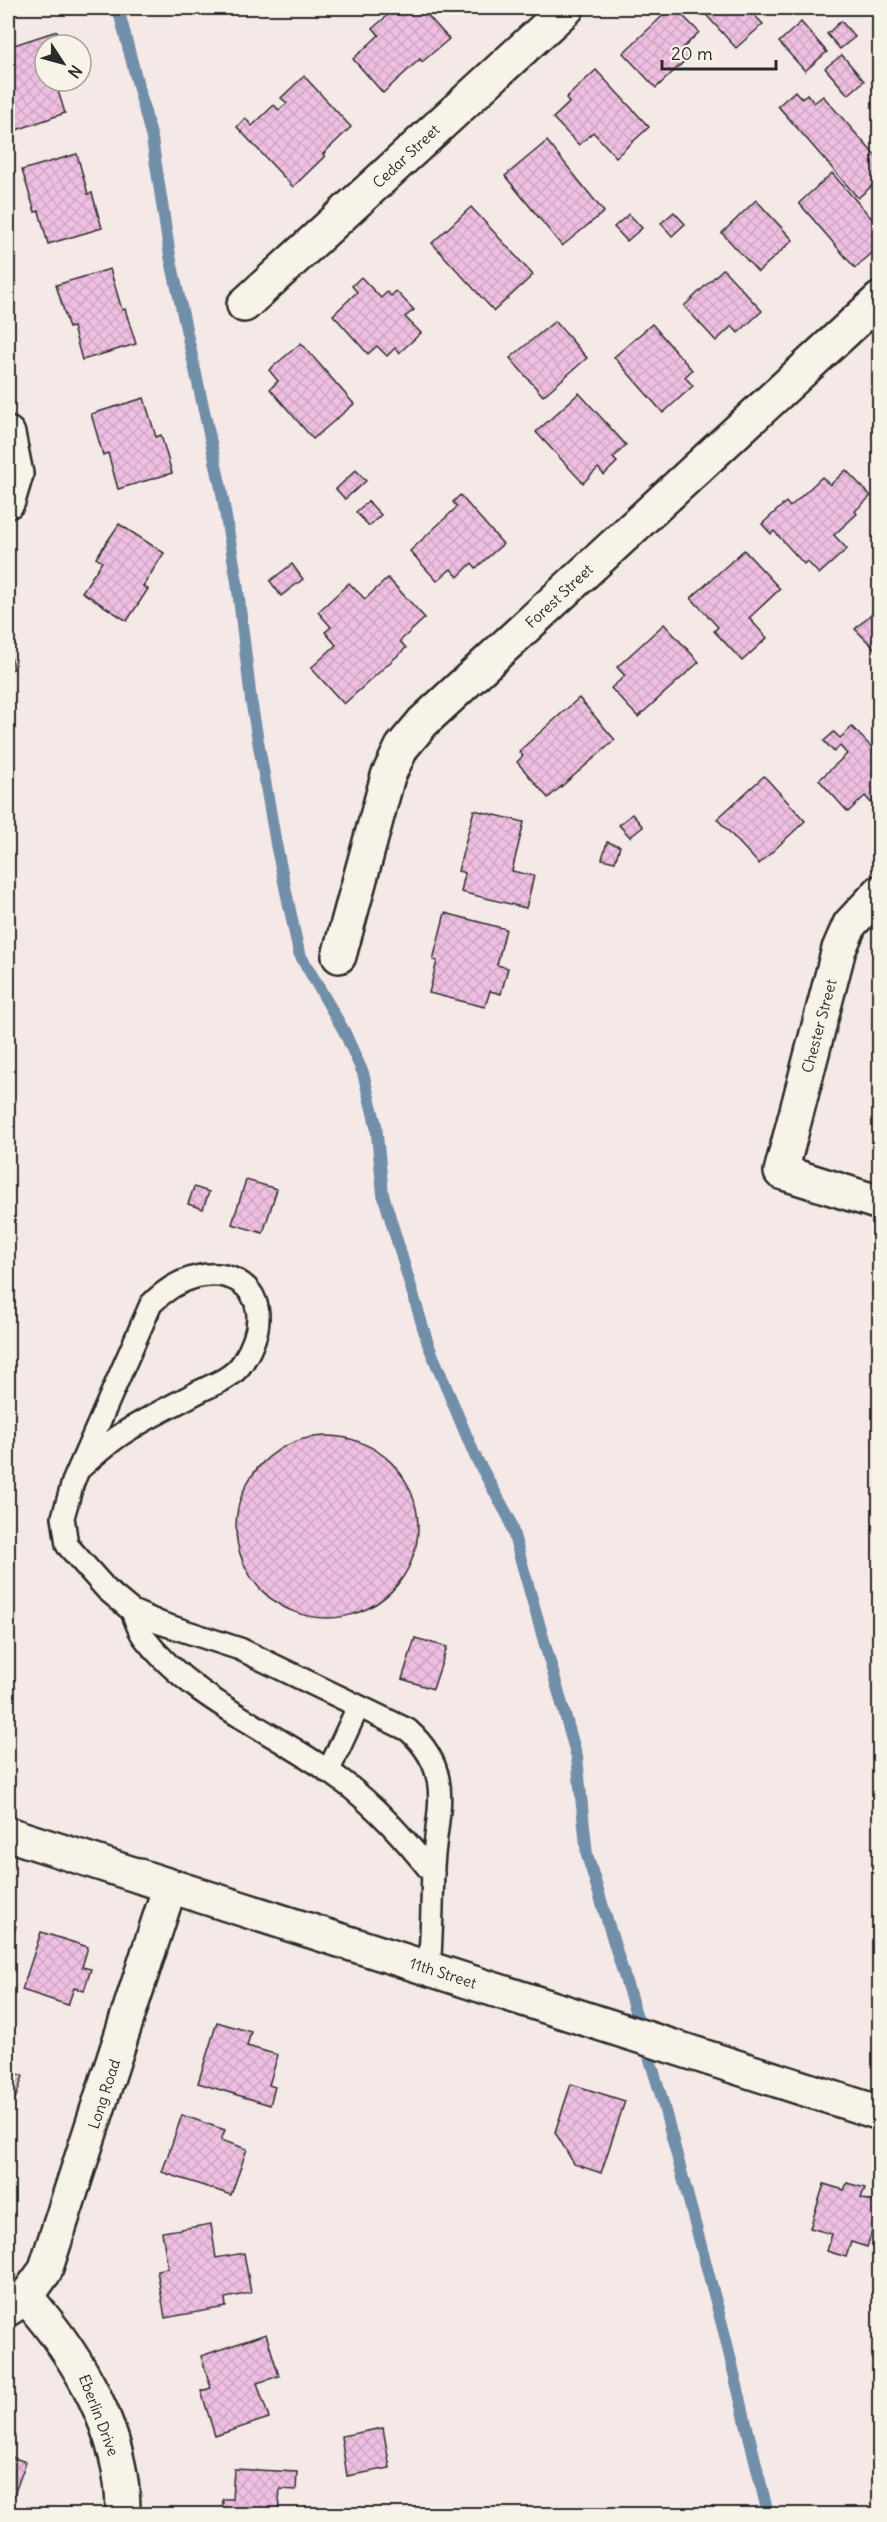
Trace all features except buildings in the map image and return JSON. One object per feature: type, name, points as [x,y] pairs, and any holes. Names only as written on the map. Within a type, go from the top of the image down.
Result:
[{"type":"street","name":"Cedar Street","points":[[244,305],[567,8]]},
{"type":"street","name":"Forest Street","points":[[339,956],[388,776],[402,747],[423,722],[879,299]]},
{"type":"street","points":[[8,434],[16,474],[8,501]]},
{"type":"street","name":"Chester Street","points":[[879,892],[850,924],[839,949],[781,1172],[879,1203]]},
{"type":"street","name":"11th Street","points":[[8,1834],[879,2113]]},
{"type":"street","name":"Long Road","points":[[17,2303],[45,2271],[58,2236],[171,1886]]},
{"type":"street","name":"Eberlin Drive","points":[[17,2303],[51,2325],[78,2363],[98,2404],[114,2449],[124,2490],[123,2514]]},
{"type":"lane","points":[[79,1469],[121,1435],[237,1371],[250,1346],[257,1316],[255,1299],[246,1287],[224,1275],[206,1275],[187,1279],[169,1288],[151,1304],[79,1469],[67,1499],[63,1517],[67,1545],[107,1590],[132,1611],[160,1623],[240,1649],[408,1730],[422,1743],[431,1756],[440,1792],[433,1874],[434,1910],[429,1969]]},
{"type":"lane","points":[[132,1611],[142,1634],[167,1662],[220,1704],[328,1772],[378,1810],[433,1874]]},
{"type":"lane","points":[[328,1772],[358,1707]]},
{"type":"waterway","points":[[118,8],[152,139],[170,256],[221,488],[237,582],[251,700],[276,844],[299,953],[344,1031],[363,1073],[376,1125],[383,1194],[428,1344],[475,1456],[509,1518],[577,1757],[587,1855],[660,2092],[724,2332],[768,2514]]}]
